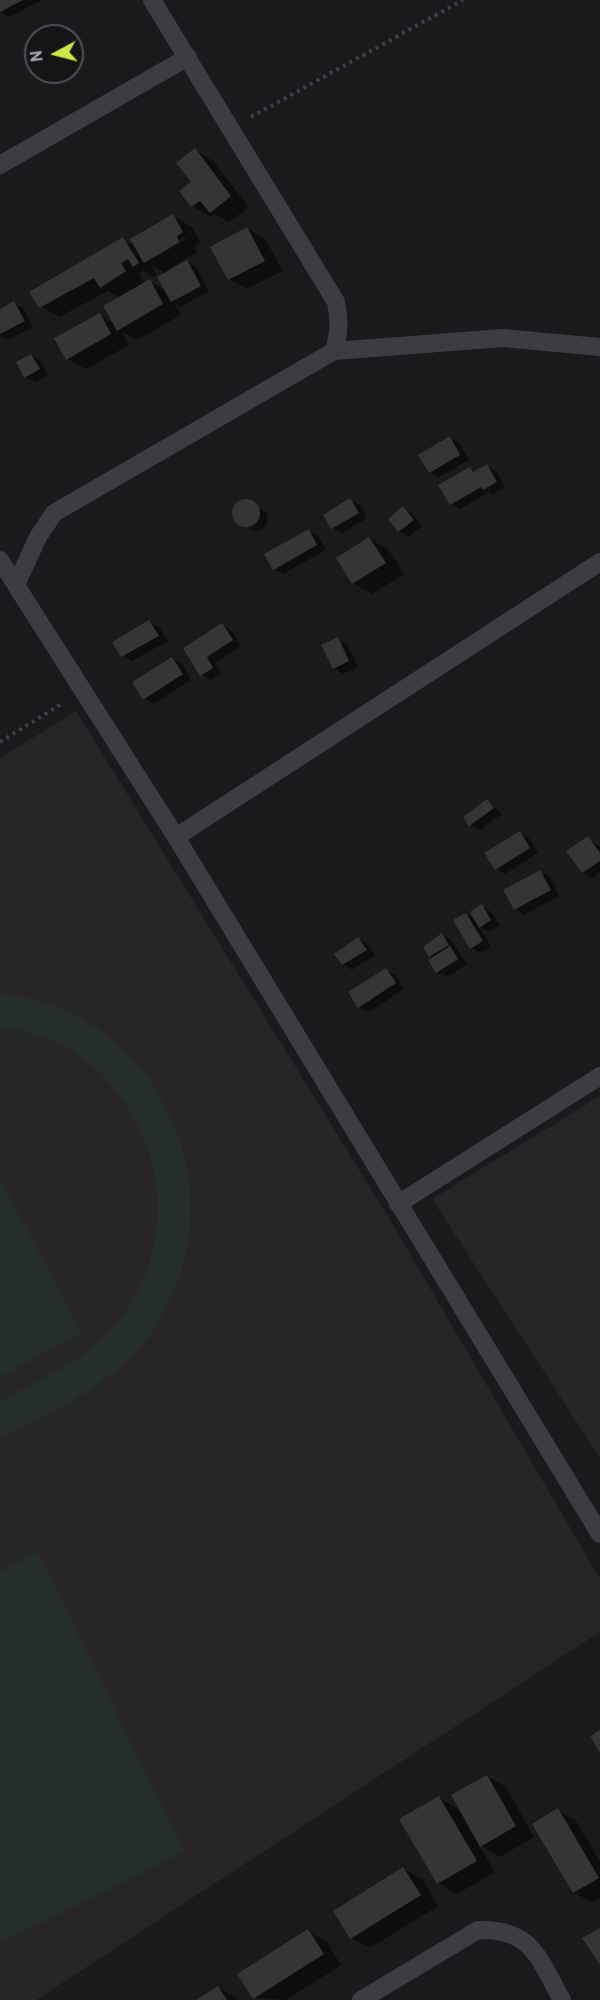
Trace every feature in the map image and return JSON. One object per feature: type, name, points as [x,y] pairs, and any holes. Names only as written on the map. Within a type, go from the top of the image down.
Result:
[{"type":"street","points":[[152,0],[336,302],[340,320],[334,351]]},
{"type":"street","points":[[0,165],[188,57]]},
{"type":"street","points":[[16,585],[38,537],[54,513],[334,351],[503,338],[600,348]]},
{"type":"street","points":[[0,560],[176,837],[600,1534]]},
{"type":"street","points":[[176,837],[600,562]]},
{"type":"street","points":[[398,1204],[600,1076]]},
{"type":"street","points":[[361,2000],[478,1930],[500,1929],[518,1936],[534,1950],[562,2000]]},
{"type":"path","points":[[231,128],[463,0]]},
{"type":"path","points":[[0,742],[82,692]]},
{"type":"shaded area","points":[[76,711],[392,1223],[600,1579],[600,1632],[36,2000],[0,2000],[0,758]]},
{"type":"shaded area","points":[[0,993],[56,1006],[104,1033],[142,1070],[170,1116],[187,1166],[190,1220],[181,1274],[156,1326],[141,1346],[124,1363],[86,1392],[0,1439],[0,1401],[53,1373],[86,1352],[116,1325],[128,1309],[149,1266],[158,1221],[155,1175],[141,1132],[118,1093],[86,1061],[47,1038],[0,1027]]},
{"type":"shaded area","points":[[600,1096],[600,1458],[432,1199]]},
{"type":"shaded area","points":[[0,1178],[82,1333],[0,1377]]},
{"type":"shaded area","points":[[38,1552],[185,1852],[0,1943],[0,1571]]},
{"type":"building","points":[[0,0],[23,0],[0,12]]},
{"type":"building","points":[[195,148],[231,196],[210,213],[200,201],[191,207],[179,191],[191,182],[176,163]]},
{"type":"building","points":[[173,214],[183,232],[177,236],[179,242],[144,263],[130,239]]},
{"type":"building","points":[[247,227],[265,261],[228,280],[210,247]]},
{"type":"building","points":[[123,237],[139,263],[133,267],[128,259],[121,263],[126,271],[100,288],[94,278],[39,308],[29,292]]},
{"type":"building","points":[[187,260],[201,286],[171,302],[157,277]]},
{"type":"building","points":[[150,279],[163,304],[117,331],[103,306]]},
{"type":"building","points":[[14,301],[25,321],[0,334],[0,309]]},
{"type":"building","points":[[100,313],[111,334],[66,360],[54,338]]},
{"type":"building","points":[[31,354],[40,369],[24,378],[16,362]]},
{"type":"building","points":[[450,436],[460,455],[429,473],[418,455]]},
{"type":"building","points":[[487,464],[497,482],[483,490],[481,487],[450,505],[438,485],[470,467],[473,472]]},
{"type":"building","points":[[350,498],[359,513],[331,529],[323,515]]},
{"type":"building","points":[[246,499],[256,503],[260,513],[256,523],[246,527],[236,523],[232,513],[236,503]]},
{"type":"building","points":[[403,506],[414,520],[398,532],[388,519]]},
{"type":"building","points":[[309,529],[317,545],[273,570],[264,554]]},
{"type":"building","points":[[369,537],[386,563],[352,584],[336,558]]},
{"type":"building","points":[[149,620],[159,636],[121,657],[112,642]]},
{"type":"building","points":[[222,623],[233,640],[207,657],[213,668],[200,676],[183,648]]},
{"type":"building","points":[[338,637],[349,661],[333,669],[321,645]]},
{"type":"building","points":[[172,657],[183,674],[143,700],[132,682]]},
{"type":"building","points":[[487,799],[494,808],[469,826],[463,817]]},
{"type":"building","points":[[520,831],[530,848],[495,870],[484,853]]},
{"type":"building","points":[[588,836],[600,853],[600,861],[582,873],[566,851]]},
{"type":"building","points":[[540,870],[551,890],[514,910],[503,890]]},
{"type":"building","points":[[482,904],[491,920],[479,928],[470,912]]},
{"type":"building","points":[[466,913],[483,941],[470,949],[453,920]]},
{"type":"building","points":[[442,933],[449,945],[429,957],[423,947]]},
{"type":"building","points":[[358,937],[367,950],[342,965],[334,954]]},
{"type":"building","points":[[450,946],[458,959],[436,973],[428,960]]},
{"type":"building","points":[[386,968],[396,983],[358,1008],[348,992]]},
{"type":"building","points":[[600,1730],[600,1753],[590,1736]]},
{"type":"building","points":[[487,1775],[516,1826],[480,1847],[451,1795]]},
{"type":"building","points":[[439,1796],[477,1861],[437,1884],[399,1819]]},
{"type":"building","points":[[558,1808],[599,1878],[573,1893],[532,1824]]},
{"type":"building","points":[[403,1867],[421,1895],[350,1939],[333,1911]]},
{"type":"building","points":[[600,1928],[600,1965],[582,1938]]},
{"type":"building","points":[[308,1929],[324,1954],[253,1999],[237,1974]]},
{"type":"building","points":[[218,1986],[227,2000],[196,2000]]}]
